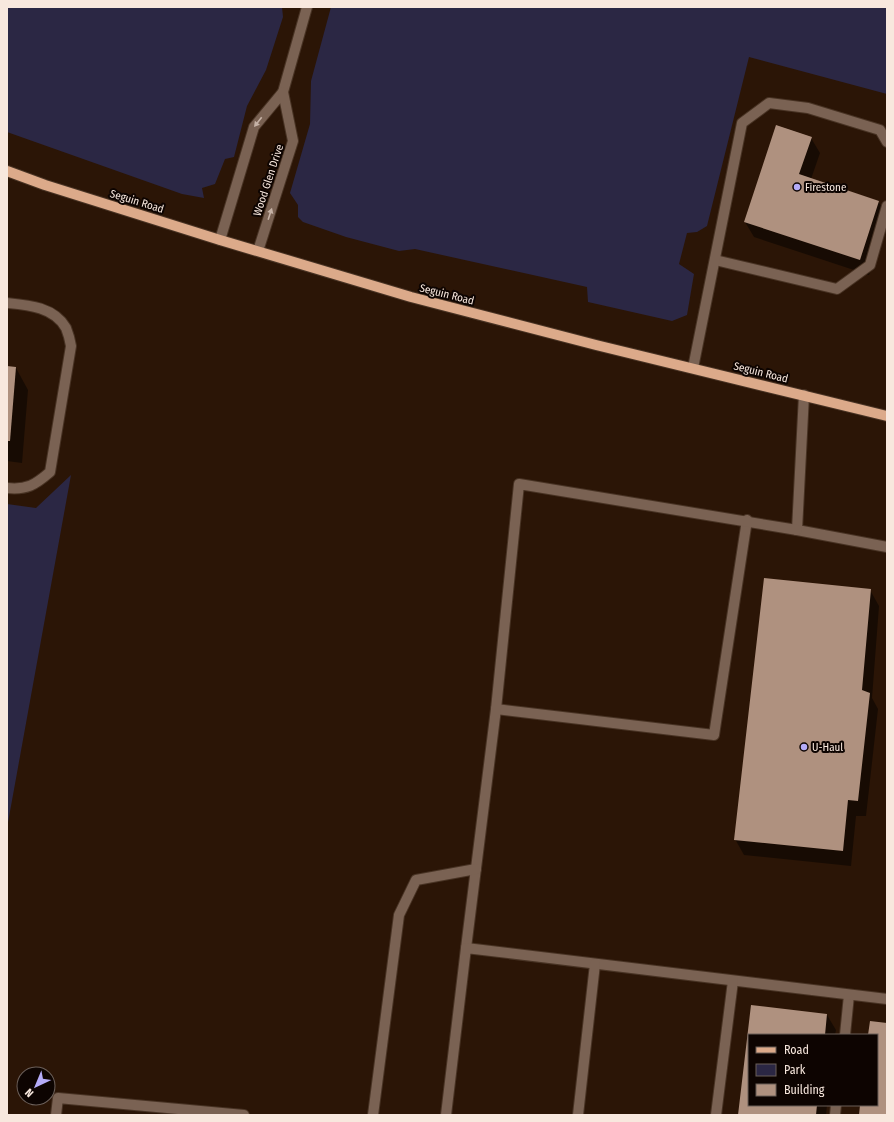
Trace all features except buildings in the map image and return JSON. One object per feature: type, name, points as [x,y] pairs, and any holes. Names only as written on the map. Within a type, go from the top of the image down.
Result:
[{"type":"main road","name":"Seguin Road","points":[[7,171],[45,185],[220,240],[411,297],[887,416]]},
{"type":"street","name":"Wood Glen Drive","points":[[220,240],[254,127],[283,92],[307,7]]},
{"type":"street","name":"Wood Glen Drive","points":[[258,251],[293,141],[283,92]]},
{"type":"street","points":[[693,368],[742,123],[769,103],[808,108],[880,130],[887,142]]},
{"type":"street","points":[[715,260],[837,289],[870,265],[887,206]]},
{"type":"street","points":[[7,303],[29,306],[48,311],[66,328],[71,346],[50,472],[38,482],[21,489],[7,488]]},
{"type":"street","points":[[797,530],[804,395]]},
{"type":"street","points":[[446,1115],[496,709],[518,484],[747,520],[887,547]]},
{"type":"street","points":[[496,709],[714,735],[747,520]]},
{"type":"street","points":[[373,1115],[399,915],[416,880],[476,869]]},
{"type":"street","points":[[466,948],[887,999]]},
{"type":"street","points":[[578,1115],[595,964]]},
{"type":"street","points":[[716,1115],[733,981]]},
{"type":"street","points":[[845,1034],[850,995]]},
{"type":"street","points":[[56,1115],[58,1098],[244,1115]]},
{"type":"green space","points":[[7,7],[282,7],[283,17],[266,70],[247,106],[234,157],[225,159],[215,184],[202,188],[204,198],[182,194],[7,132]]},
{"type":"green space","points":[[331,7],[887,7],[887,94],[749,57],[707,226],[697,232],[687,233],[679,264],[694,274],[687,315],[672,321],[588,302],[587,287],[415,249],[399,251],[346,237],[303,222],[298,217],[298,205],[290,193],[310,124],[311,81]]},
{"type":"green space","points":[[71,475],[7,828],[7,504],[36,508]]},
{"type":"place","name":"Firestone","points":[[797,187]]},
{"type":"place","name":"U-Haul","points":[[804,747]]}]
